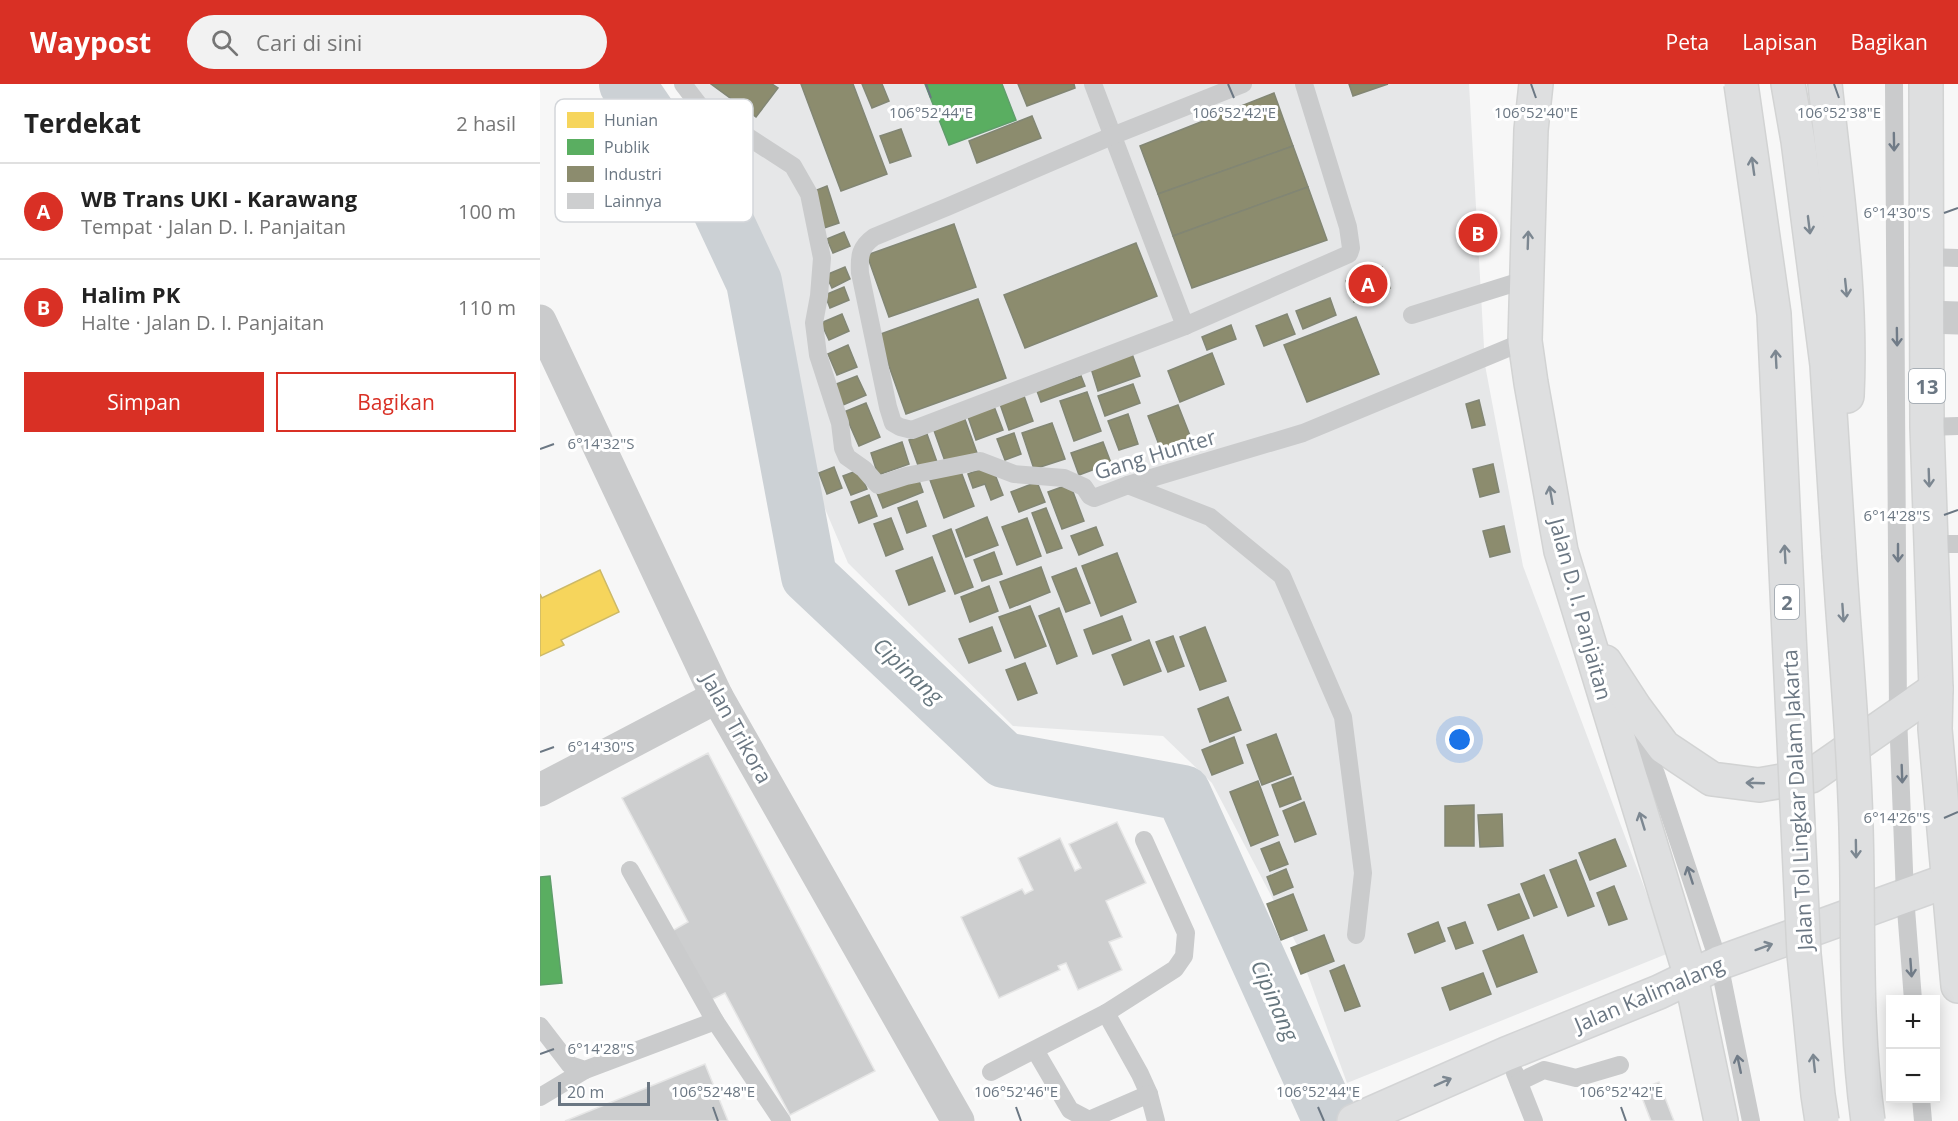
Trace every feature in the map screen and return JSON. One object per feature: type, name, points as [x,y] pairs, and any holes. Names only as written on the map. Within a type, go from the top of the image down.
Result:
[{"type":"main road","name":"Jalan D. I. Panjaitan","points":[[1536,84],[1531,130],[1525,341],[1531,383],[1561,551],[1622,756],[1705,970],[1721,1121]]},
{"type":"main road","name":"Jalan Tol Lingkar Dalam Jakarta","points":[[1741,84],[1774,315],[1804,954],[1822,1121]]},
{"type":"main road","points":[[1788,84],[1798,141],[1827,365],[1855,799],[1857,938],[1862,1060],[1868,1121]]},
{"type":"main road","points":[[1826,84],[1847,297],[1849,354],[1839,554]]},
{"type":"main road","name":"13","points":[[1926,84],[1942,258],[1945,544],[1936,689]]},
{"type":"main road","points":[[1586,633],[1635,708],[1664,747],[1712,779],[1759,785],[1811,776],[1936,689],[1948,752],[1949,880],[1958,986]]},
{"type":"main road","name":"Jalan Kalimalang","points":[[1354,1121],[1389,1105],[1512,1068],[1705,970],[1949,880]]},
{"type":"street","name":"Jalan Trikora","points":[[543,334],[717,697],[958,1121]]},
{"type":"street","points":[[540,790],[717,697]]},
{"type":"lane","name":"Gang Hunter","points":[[683,84],[694,99]]},
{"type":"lane","points":[[1093,84],[1185,327]]},
{"type":"lane","points":[[1243,84],[1112,136],[874,237],[864,244],[859,257],[860,273],[893,423],[912,430],[1185,327],[1349,254],[1351,248],[1348,227],[1304,84]]},
{"type":"lane","points":[[1894,84],[1898,715],[1905,896],[1913,995]]},
{"type":"lane","name":"Gang Hunter","points":[[753,140],[793,166],[809,194],[822,258],[814,323],[818,355],[840,423],[843,448],[847,457],[864,469],[875,484],[882,486],[906,476],[980,461],[1014,474],[1064,478],[1084,487],[1094,498],[1128,485],[1303,433],[1525,341]]},
{"type":"lane","points":[[1412,315],[1527,279]]},
{"type":"lane","points":[[1128,485],[1210,517],[1282,576],[1342,717],[1363,873],[1356,934]]},
{"type":"lane","points":[[991,1072],[1106,1013],[1175,969],[1184,956],[1186,933],[1144,840]]},
{"type":"lane","points":[[630,870],[715,1021],[782,1121]]},
{"type":"lane","points":[[1705,970],[1751,1121]]},
{"type":"lane","points":[[1106,1013],[1140,1074],[1149,1094],[1156,1121]]},
{"type":"lane","points":[[540,1097],[585,1070],[715,1021]]},
{"type":"lane","points":[[540,1026],[570,1065],[585,1070]]},
{"type":"lane","points":[[1035,1050],[1070,1110],[1089,1120],[1149,1094]]},
{"type":"lane","points":[[1534,1121],[1512,1068],[1544,1070],[1576,1078],[1620,1065]]},
{"type":"lane","points":[[1921,1103],[1923,1121]]},
{"type":"shaded area","points":[[688,84],[1469,84],[1485,365],[1523,566],[1669,953],[1347,1083],[1297,945],[1212,783],[1163,736],[1013,726],[848,563],[809,471],[777,275],[752,222],[753,99],[695,99]]},
{"type":"building: Hunian","points":[[600,570],[619,612],[561,640],[564,645],[540,656],[540,594],[542,598]]},
{"type":"building: Publik","points":[[925,84],[1002,84],[1016,120],[949,145]]},
{"type":"building: Publik","points":[[550,876],[562,983],[540,985],[540,877]]},
{"type":"building: Industri","points":[[711,84],[772,84],[778,88],[756,117],[753,115],[753,99],[731,99]]},
{"type":"building: Industri","points":[[801,84],[853,84],[887,174],[841,191]]},
{"type":"building: Industri","points":[[862,84],[882,84],[889,101],[872,108]]},
{"type":"building: Industri","points":[[1018,84],[1074,84],[1075,88],[1027,106]]},
{"type":"building: Industri","points":[[1349,84],[1388,84],[1353,96]]},
{"type":"building: Industri","points":[[1274,93],[1293,146],[1158,194],[1140,146]]},
{"type":"building: Industri","points":[[1032,116],[1041,138],[977,163],[969,141]]},
{"type":"building: Industri","points":[[901,129],[911,156],[890,163],[880,136]]},
{"type":"building: Industri","points":[[1293,146],[1308,187],[1173,236],[1158,194]]},
{"type":"building: Industri","points":[[827,186],[839,223],[824,228],[812,192]]},
{"type":"building: Industri","points":[[1308,187],[1327,240],[1192,288],[1173,236]]},
{"type":"building: Industri","points":[[954,224],[976,287],[889,317],[867,255]]},
{"type":"building: Industri","points":[[844,232],[850,246],[833,253],[827,239]]},
{"type":"building: Industri","points":[[1136,243],[1157,296],[1025,348],[1004,295]]},
{"type":"building: Industri","points":[[845,267],[850,279],[832,288],[826,275]]},
{"type":"building: Industri","points":[[1382,267],[1390,288],[1354,302],[1346,281]]},
{"type":"building: Industri","points":[[844,287],[849,300],[830,308],[825,295]]},
{"type":"building: Industri","points":[[1330,298],[1336,315],[1303,329],[1296,311]]},
{"type":"building: Industri","points":[[978,299],[1006,378],[906,414],[878,335]]},
{"type":"building: Industri","points":[[842,314],[849,331],[829,340],[821,323]]},
{"type":"building: Industri","points":[[1287,314],[1295,334],[1264,346],[1256,326]]},
{"type":"building: Industri","points":[[1356,317],[1379,374],[1307,402],[1284,345]]},
{"type":"building: Industri","points":[[1231,325],[1236,339],[1207,350],[1202,337]]},
{"type":"building: Industri","points":[[848,345],[857,367],[837,375],[828,354]]},
{"type":"building: Industri","points":[[1131,351],[1140,376],[1098,391],[1090,365]]},
{"type":"building: Industri","points":[[1212,353],[1224,384],[1180,402],[1168,371]]},
{"type":"building: Industri","points":[[857,376],[866,395],[843,405],[834,385]]},
{"type":"building: Industri","points":[[1081,376],[1085,386],[1041,402],[1037,391]]},
{"type":"building: Industri","points":[[1133,384],[1140,403],[1105,416],[1098,396]]},
{"type":"building: Industri","points":[[1087,392],[1101,431],[1074,441],[1060,401]]},
{"type":"building: Industri","points":[[1024,396],[1033,421],[1009,430],[1000,404]]},
{"type":"building: Industri","points":[[1479,400],[1485,425],[1472,428],[1466,404]]},
{"type":"building: Industri","points":[[992,401],[1003,430],[976,440],[966,411]]},
{"type":"building: Industri","points":[[866,403],[880,437],[859,446],[844,412]]},
{"type":"building: Industri","points":[[1178,405],[1191,438],[1161,450],[1148,416]]},
{"type":"building: Industri","points":[[963,414],[977,453],[946,464],[932,425]]},
{"type":"building: Industri","points":[[1128,414],[1138,444],[1119,450],[1108,421]]},
{"type":"building: Industri","points":[[1052,423],[1065,459],[1034,469],[1022,433]]},
{"type":"building: Industri","points":[[1014,433],[1021,454],[1005,460],[997,439]]},
{"type":"building: Industri","points":[[927,434],[937,462],[919,468],[909,440]]},
{"type":"building: Industri","points":[[902,442],[909,464],[878,475],[871,453]]},
{"type":"building: Industri","points":[[1103,442],[1111,463],[1079,475],[1071,453]]},
{"type":"building: Industri","points":[[1493,464],[1499,492],[1480,497],[1473,469]]},
{"type":"building: Industri","points":[[834,467],[842,488],[827,494],[819,473]]},
{"type":"building: Industri","points":[[987,467],[994,472],[1003,495],[991,500],[985,484],[973,488],[968,474]]},
{"type":"building: Industri","points":[[960,469],[974,506],[944,518],[930,480]]},
{"type":"building: Industri","points":[[859,470],[867,489],[851,495],[843,476]]},
{"type":"building: Industri","points":[[918,478],[923,492],[883,508],[877,493]]},
{"type":"building: Industri","points":[[1037,482],[1045,502],[1019,512],[1011,492]]},
{"type":"building: Industri","points":[[1070,484],[1084,521],[1062,529],[1048,492]]},
{"type":"building: Industri","points":[[869,495],[877,516],[859,523],[851,502]]},
{"type":"building: Industri","points":[[917,501],[926,526],[907,533],[898,508]]},
{"type":"building: Industri","points":[[1046,508],[1062,548],[1047,553],[1032,513]]},
{"type":"building: Industri","points":[[987,517],[998,545],[966,557],[956,530]]},
{"type":"building: Industri","points":[[891,518],[903,549],[886,556],[874,524]]},
{"type":"building: Industri","points":[[1027,518],[1041,556],[1017,565],[1002,527]]},
{"type":"building: Industri","points":[[1504,526],[1510,552],[1490,557],[1483,531]]},
{"type":"building: Industri","points":[[1096,527],[1103,545],[1079,555],[1071,536]]},
{"type":"building: Industri","points":[[951,529],[973,587],[955,594],[933,536]]},
{"type":"building: Industri","points":[[994,552],[1002,574],[982,581],[974,560]]},
{"type":"building: Industri","points":[[1117,553],[1136,602],[1101,616],[1082,566]]},
{"type":"building: Industri","points":[[932,557],[945,591],[909,605],[896,571]]},
{"type":"building: Industri","points":[[1041,567],[1050,592],[1010,608],[1000,582]]},
{"type":"building: Industri","points":[[1076,568],[1090,603],[1066,612],[1052,577]]},
{"type":"building: Industri","points":[[989,586],[998,611],[970,622],[961,597]]},
{"type":"building: Industri","points":[[1030,606],[1046,646],[1015,658],[999,617]]},
{"type":"building: Industri","points":[[1059,608],[1077,656],[1057,664],[1039,616]]},
{"type":"building: Industri","points":[[1122,616],[1131,640],[1093,654],[1084,630]]},
{"type":"building: Industri","points":[[992,627],[1001,651],[969,663],[959,639]]},
{"type":"building: Industri","points":[[1205,627],[1226,681],[1200,690],[1180,637]]},
{"type":"building: Industri","points":[[1173,636],[1184,666],[1168,672],[1156,642]]},
{"type":"building: Industri","points":[[1149,640],[1161,671],[1124,685],[1112,655]]},
{"type":"building: Industri","points":[[1025,663],[1037,693],[1018,700],[1006,670]]},
{"type":"building: Industri","points":[[1228,697],[1241,730],[1210,742],[1198,709]]},
{"type":"building: Industri","points":[[1276,734],[1291,774],[1262,785],[1247,745]]},
{"type":"building: Industri","points":[[1234,737],[1243,763],[1212,775],[1202,750]]},
{"type":"building: Industri","points":[[1293,777],[1301,799],[1280,807],[1272,785]]},
{"type":"building: Industri","points":[[1258,781],[1278,835],[1251,846],[1230,792]]},
{"type":"building: Industri","points":[[1304,802],[1316,834],[1295,842],[1283,811]]},
{"type":"building: Industri","points":[[1474,805],[1474,846],[1445,846],[1445,806]]},
{"type":"building: Industri","points":[[1502,814],[1503,846],[1480,847],[1478,815]]},
{"type":"building: Industri","points":[[1615,839],[1626,866],[1590,880],[1579,853]]},
{"type":"building: Industri","points":[[1279,842],[1288,864],[1270,871],[1261,849]]},
{"type":"building: Industri","points":[[1576,860],[1594,906],[1568,916],[1550,870]]},
{"type":"building: Industri","points":[[1286,869],[1293,887],[1274,895],[1267,877]]},
{"type":"building: Industri","points":[[1544,875],[1557,907],[1534,916],[1521,884]]},
{"type":"building: Industri","points":[[1614,886],[1627,919],[1609,925],[1597,893]]},
{"type":"building: Industri","points":[[1293,894],[1307,930],[1281,940],[1267,904]]},
{"type":"building: Industri","points":[[1519,894],[1529,918],[1498,930],[1488,905]]},
{"type":"building: Industri","points":[[1438,922],[1445,941],[1415,953],[1408,934]]},
{"type":"building: Industri","points":[[1465,922],[1473,943],[1456,949],[1448,928]]},
{"type":"building: Industri","points":[[1324,935],[1334,961],[1301,974],[1291,948]]},
{"type":"building: Industri","points":[[1523,935],[1537,972],[1497,987],[1483,951]]},
{"type":"building: Industri","points":[[1344,965],[1360,1006],[1345,1011],[1330,971]]},
{"type":"building: Industri","points":[[1483,973],[1491,994],[1450,1010],[1442,988]]},
{"type":"building: Lainnya","points":[[708,753],[875,1071],[790,1115],[725,993],[709,1001],[672,931],[688,922],[622,798]]},
{"type":"building: Lainnya","points":[[1117,822],[1146,883],[1106,901],[1122,937],[1109,942],[1122,970],[1078,990],[1066,963],[1058,966],[1060,970],[999,998],[961,917],[1022,889],[1025,894],[1033,890],[1018,858],[1060,838],[1075,871],[1081,868],[1069,844]]},
{"type":"building: Lainnya","points":[[705,1064],[728,1121],[565,1121]]},
{"type":"building: Lainnya","points":[[1659,1082],[1674,1121],[1651,1121],[1639,1090]]},
{"type":"waterway","name":"Cipinang","points":[[627,84],[637,99]]},
{"type":"waterway","name":"Cipinang","points":[[726,222],[754,282],[809,576],[1004,760],[1183,793],[1331,1121]]},
{"type":"place","name":"Halim PK","points":[[1478,233]]},
{"type":"place","name":"WB Trans UKI - Karawang","points":[[1368,284]]}]
